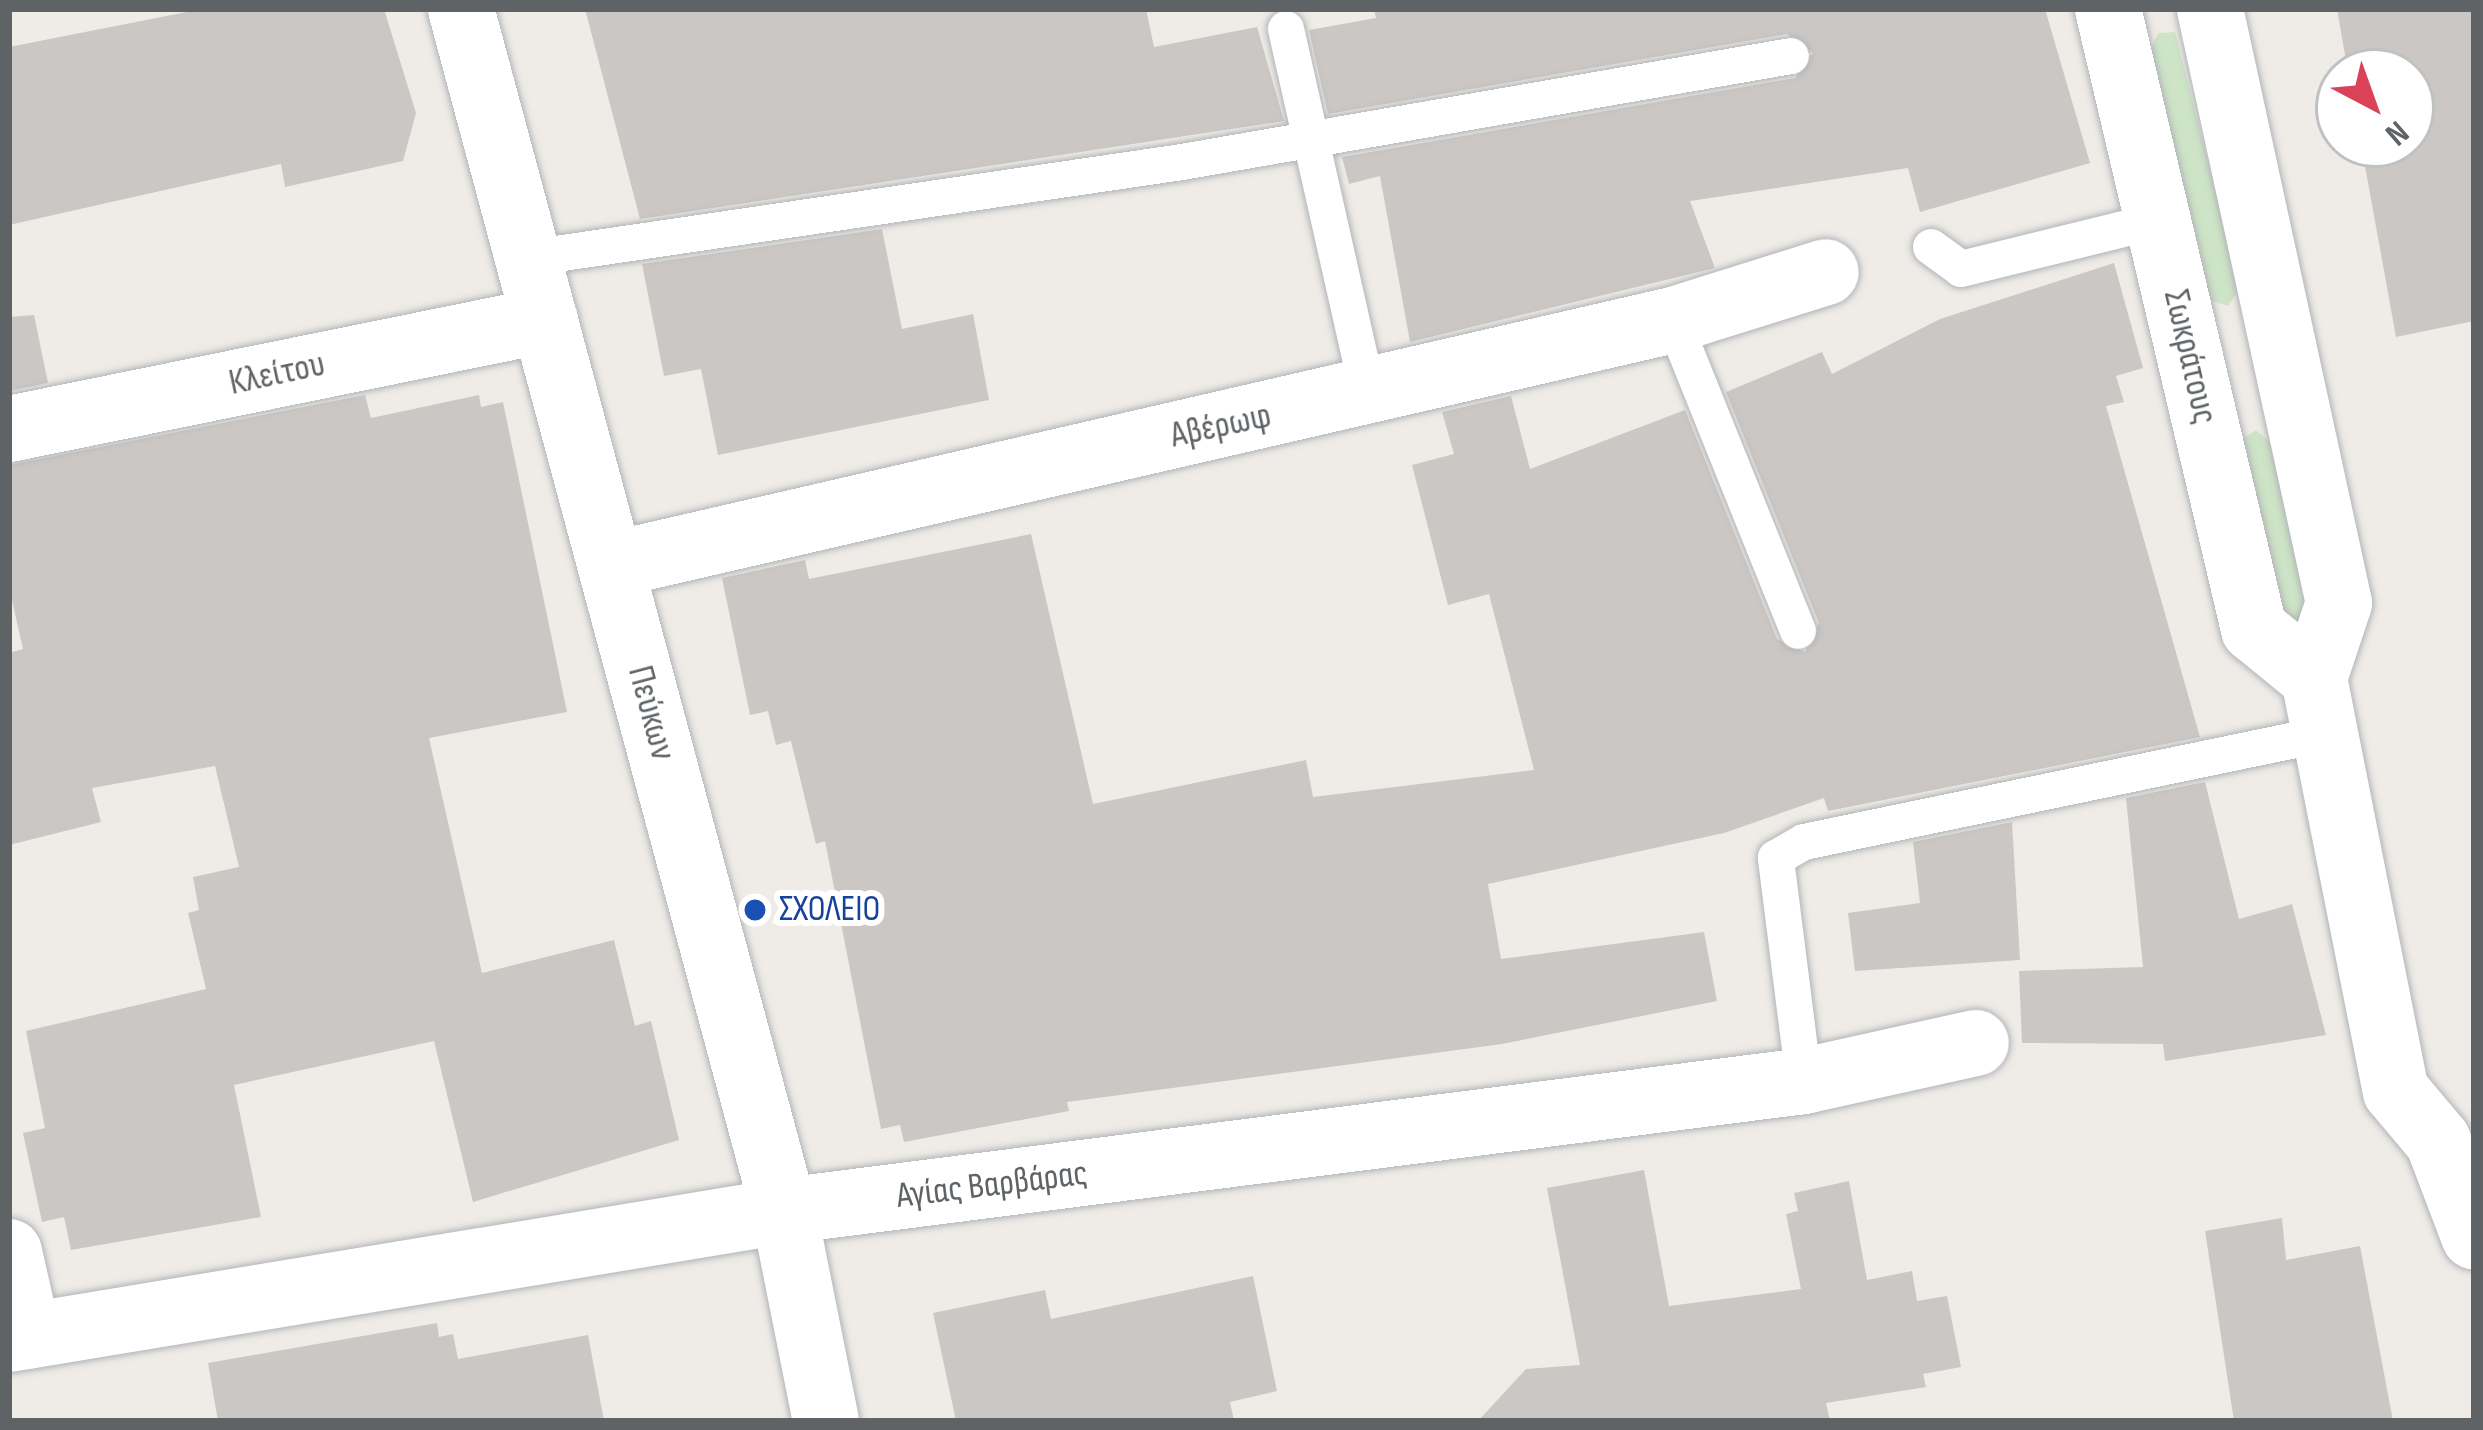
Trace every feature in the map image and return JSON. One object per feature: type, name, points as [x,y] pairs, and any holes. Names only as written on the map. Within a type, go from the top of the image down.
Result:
[{"type":"street","name":"Πεύκων","points":[[461,9],[784,1211],[826,1421]]},
{"type":"street","name":"Σωκράτους","points":[[2108,9],[2254,629],[2319,706]]},
{"type":"street","points":[[2210,9],[2339,603],[2319,706],[2396,1091],[2438,1141],[2474,1236]]},
{"type":"street","name":"Αβέρωφ","points":[[611,565],[1673,320],[1826,272]]},
{"type":"street","name":"Κλείτου","points":[[9,429],[537,289]]},
{"type":"street","points":[[2188,356],[2284,334]]},
{"type":"street","name":"Αγίας Βαρβάρας","points":[[19,1338],[784,1211],[1804,1081],[1976,1043]]},
{"type":"street","points":[[9,1252],[19,1338]]},
{"type":"lane","points":[[1286,29],[1368,393]]},
{"type":"lane","points":[[537,289],[1310,140],[1791,56]]},
{"type":"lane","points":[[1931,248],[1961,269],[2160,220]]},
{"type":"lane","points":[[1673,320],[1798,631]]},
{"type":"lane","points":[[1804,1081],[1776,858],[1804,842],[2319,706]]},
{"type":"green space","points":[[2175,32],[2240,288],[2228,306],[2209,300],[2150,52],[2158,33]]},
{"type":"green space","points":[[2256,430],[2273,445],[2307,603],[2296,621],[2285,621],[2240,441]]},
{"type":"building","points":[[202,9],[384,9],[416,113],[403,161],[285,187],[281,164],[9,225],[9,47]]},
{"type":"building","points":[[585,9],[1146,9],[1154,47],[1257,27],[1284,121],[640,219]]},
{"type":"building","points":[[1374,9],[2045,9],[2090,163],[1920,212],[1908,168],[1690,201],[1715,268],[1410,342],[1380,176],[1349,184],[1342,157],[1795,78],[1813,53],[1787,34],[1328,114],[1309,30],[1376,18]]},
{"type":"building","points":[[2337,9],[2474,9],[2474,321],[2396,337],[2365,168],[2435,168],[2435,48],[2344,48]]},
{"type":"building","points":[[882,229],[902,329],[973,314],[989,400],[718,455],[701,369],[664,376],[642,264]]},
{"type":"building","points":[[2114,263],[2143,368],[2116,376],[2124,402],[2106,406],[2200,737],[1828,811],[1824,798],[1724,833],[1488,884],[1501,959],[1704,932],[1717,1001],[1502,1044],[1067,1102],[1069,1111],[904,1142],[900,1125],[881,1129],[825,841],[816,844],[791,741],[776,745],[768,711],[750,715],[722,578],[805,560],[809,579],[1031,534],[1093,804],[1306,760],[1313,797],[1534,770],[1489,594],[1448,605],[1412,465],[1454,454],[1442,412],[1511,396],[1530,469],[1685,410],[1777,639],[1805,652],[1819,623],[1726,392],[1822,352],[1832,374],[1940,319]]},
{"type":"building","points":[[34,315],[48,383],[9,391],[9,317]]},
{"type":"building","points":[[365,395],[371,418],[479,395],[481,407],[503,402],[567,712],[429,738],[482,973],[614,940],[635,1026],[651,1021],[679,1140],[473,1202],[434,1041],[234,1085],[261,1217],[71,1250],[64,1217],[42,1222],[23,1133],[45,1128],[26,1031],[206,989],[188,913],[199,910],[193,877],[239,867],[215,766],[92,788],[101,822],[9,845],[9,653],[23,649],[9,587],[9,465]]},
{"type":"building","points":[[2205,782],[2239,919],[2292,904],[2326,1035],[2165,1061],[2163,1044],[2022,1043],[2019,971],[2143,967],[2126,798]]},
{"type":"building","points":[[2012,822],[2020,960],[1855,971],[1848,913],[1920,903],[1913,842]]},
{"type":"building","points":[[1644,1170],[1669,1306],[1801,1289],[1786,1214],[1798,1211],[1794,1193],[1849,1181],[1867,1280],[1912,1271],[1917,1301],[1947,1296],[1961,1367],[1923,1374],[1926,1387],[1826,1403],[1830,1421],[1478,1421],[1526,1369],[1580,1365],[1547,1188]]},
{"type":"building","points":[[2282,1218],[2286,1260],[2360,1246],[2393,1421],[2234,1421],[2205,1231]]},
{"type":"building","points":[[1253,1276],[1277,1391],[1230,1402],[1234,1421],[956,1421],[933,1313],[1045,1290],[1051,1319]]},
{"type":"building","points":[[437,1323],[439,1337],[453,1334],[458,1359],[588,1335],[604,1421],[218,1421],[208,1363]]},
{"type":"place","name":"ΣΧΟΛΕΙΟ","points":[[755,910]]}]
